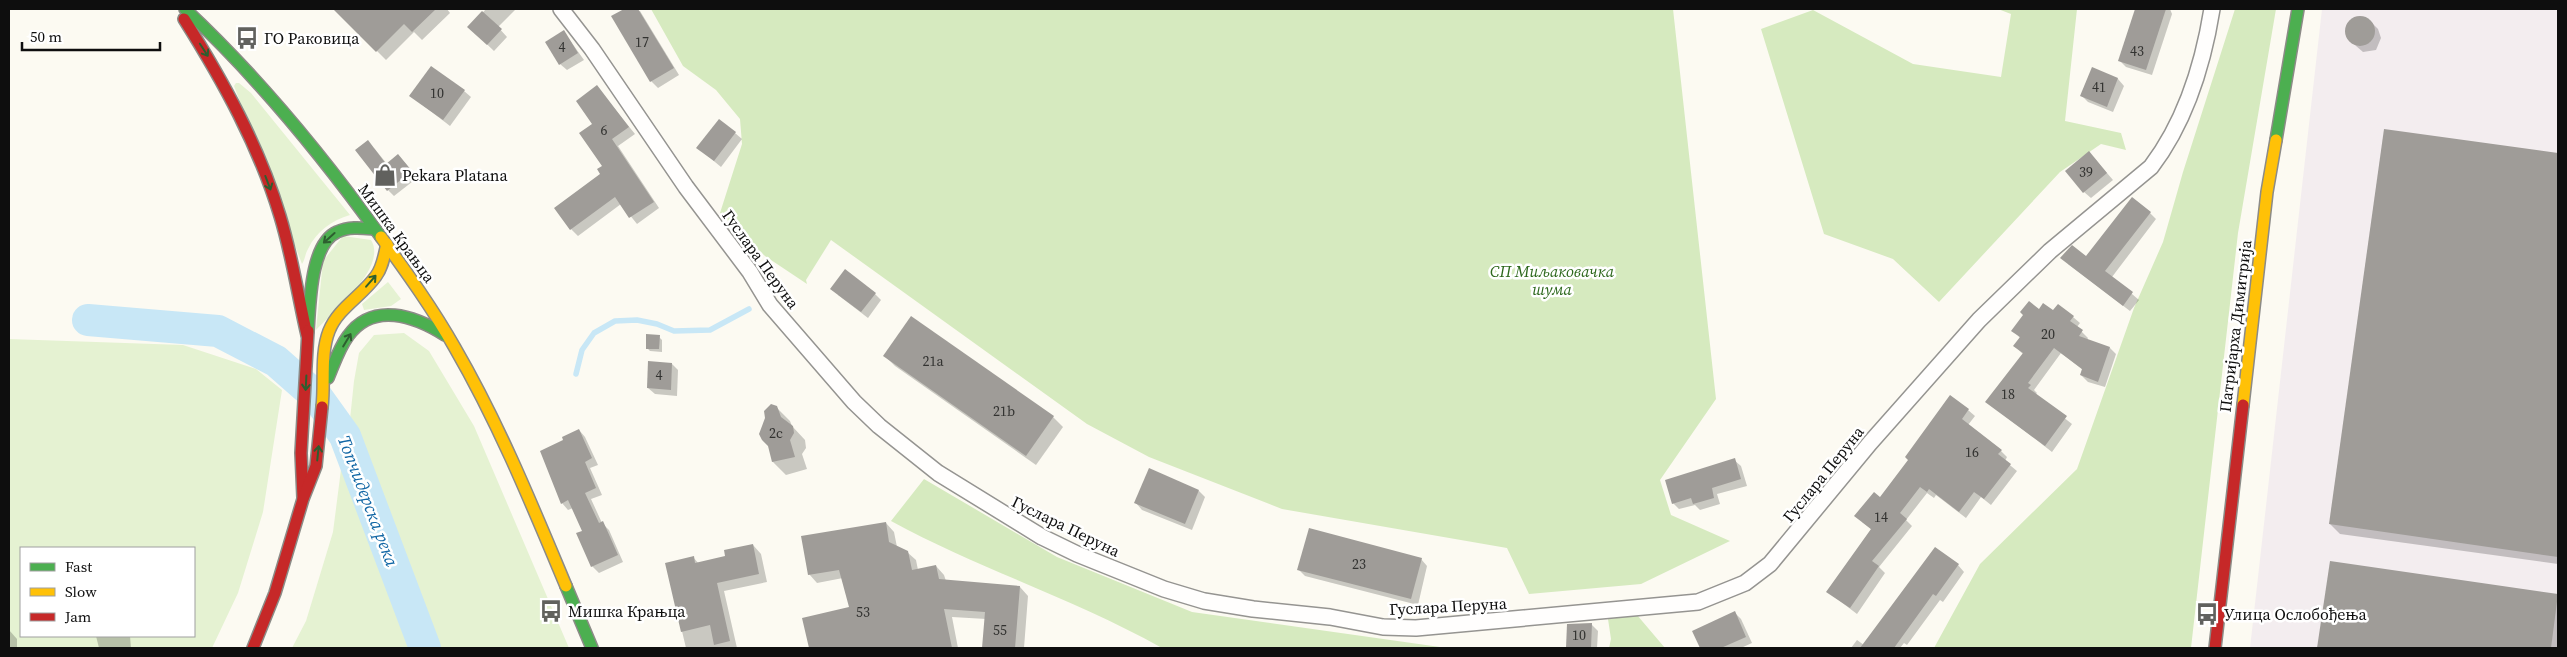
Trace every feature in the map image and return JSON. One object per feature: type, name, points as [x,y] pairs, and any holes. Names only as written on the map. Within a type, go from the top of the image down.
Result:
[{"type":"main road","points":[[177,9],[226,88],[267,180],[280,219],[306,334]]},
{"type":"main road","name":"Мишка Крањца","points":[[185,9],[206,27],[268,92],[387,244],[448,337],[498,431],[592,648]]},
{"type":"main road","name":"Патријарха Димитрија","points":[[2215,648],[2267,192],[2298,9]]},
{"type":"main road","points":[[303,499],[299,462],[307,377],[306,334],[318,255],[326,239],[338,230],[348,228],[375,229]]},
{"type":"main road","points":[[253,648],[276,593],[303,499],[316,466],[325,383],[324,354],[330,331],[341,312],[375,278],[380,270],[387,244]]},
{"type":"main road","points":[[325,383],[346,339],[353,330],[369,320],[392,314],[410,316],[448,337]]},
{"type":"street","name":"Гуслара Перуна","points":[[561,9],[592,49],[686,186],[750,272],[770,306],[854,402],[890,437],[931,468],[975,498],[1042,536],[1077,554],[1164,589],[1204,601],[1253,609],[1330,617],[1383,627],[1416,628],[1698,602],[1730,590],[1759,574],[1787,545],[1870,443],[1980,320],[2050,251],[2151,167],[2160,156],[2194,89],[2204,54],[2212,9]]},
{"type":"shaded area","points":[[2322,9],[2558,9],[2558,648],[2250,648]]},
{"type":"green space","name":"СП Миљаковачка шума","points":[[651,9],[1673,9],[1716,399],[1660,480],[1671,515],[1730,541],[1641,584],[1529,594],[1507,548],[1282,509],[1149,457],[1087,424],[831,240],[806,280],[807,284],[765,256],[720,213],[742,144],[740,119],[716,90],[683,66]]},
{"type":"green space","points":[[1998,9],[2077,9],[2065,121],[2121,133],[2126,150],[2101,144],[2060,172],[1939,302],[1893,259],[1824,234],[1761,29],[1813,10],[1913,64],[2001,77],[2011,14]]},
{"type":"green space","points":[[2235,9],[2276,9],[2238,233],[2191,648],[1934,648],[1980,564],[2077,469],[2134,308],[2163,242],[2183,172]]},
{"type":"green space","points":[[236,83],[239,83],[251,93],[350,215],[331,223],[315,237],[302,264],[234,86]]},
{"type":"green space","points":[[343,236],[371,240],[374,251],[372,263],[357,288],[316,330],[323,261]]},
{"type":"green space","points":[[388,282],[401,299],[391,306],[364,310],[362,304]]},
{"type":"green space","points":[[404,333],[429,351],[474,426],[569,648],[431,648],[377,498],[349,429],[359,353],[374,335]]},
{"type":"green space","points":[[9,339],[183,345],[256,369],[282,390],[263,512],[238,593],[212,648],[10,648]]},
{"type":"green space","points":[[344,446],[420,648],[292,648],[306,621],[333,532]]},
{"type":"green space","points":[[924,479],[1057,557],[1192,612],[1447,648],[1162,648],[1095,614],[958,554],[891,521]]},
{"type":"green space","points":[[1637,615],[1665,648],[1609,648],[1611,639],[1608,619]]},
{"type":"building","points":[[333,9],[436,9],[412,32],[404,24],[376,52]]},
{"type":"building","points":[[624,9],[638,9],[674,68],[650,82],[611,16]]},
{"type":"building","points":[[2135,9],[2166,9],[2146,70],[2118,61]]},
{"type":"building","points":[[482,11],[502,29],[487,45],[467,27]]},
{"type":"building","points":[[2360,16],[2371,20],[2375,31],[2371,42],[2360,46],[2349,42],[2345,31],[2349,20]]},
{"type":"building","points":[[564,30],[578,53],[559,65],[545,42]]},
{"type":"building","points":[[431,66],[465,90],[443,120],[409,96]]},
{"type":"building","points":[[2092,67],[2118,78],[2107,107],[2080,96]]},
{"type":"building","points":[[597,85],[629,127],[612,139],[654,202],[629,218],[615,197],[570,230],[554,208],[600,174],[597,169],[602,166],[579,133],[592,124],[576,101]]},
{"type":"building","points":[[719,119],[736,132],[714,161],[696,148]]},
{"type":"building","points":[[2384,129],[2558,153],[2558,557],[2329,524]]},
{"type":"building","points":[[368,140],[386,164],[398,154],[412,171],[387,191],[355,150]]},
{"type":"building","points":[[2089,151],[2107,173],[2083,193],[2065,171]]},
{"type":"building","points":[[2132,197],[2151,212],[2105,271],[2133,292],[2123,306],[2060,258],[2072,245],[2086,256]]},
{"type":"building","points":[[845,269],[876,293],[861,312],[830,289]]},
{"type":"building","points":[[2029,301],[2039,309],[2043,303],[2053,310],[2058,304],[2074,316],[2070,321],[2083,330],[2079,336],[2110,347],[2098,382],[2080,375],[2082,369],[2054,348],[2028,383],[2031,385],[2028,388],[2067,416],[2045,446],[1985,402],[2023,353],[2013,346],[2020,337],[2011,331],[2023,315],[2020,312]]},
{"type":"building","points":[[911,316],[1054,416],[1026,456],[883,356]]},
{"type":"building","points":[[646,334],[660,335],[659,349],[646,349]]},
{"type":"building","points":[[648,361],[672,363],[671,390],[647,388]]},
{"type":"building","points":[[1950,395],[1969,409],[1962,419],[2002,450],[1998,454],[2011,464],[1984,499],[1974,492],[1959,512],[1929,489],[1927,492],[1920,487],[1900,513],[1907,519],[1872,561],[1879,566],[1850,608],[1826,592],[1871,529],[1854,516],[1874,492],[1880,497],[1908,460],[1905,457]]},
{"type":"building","points":[[771,404],[777,406],[781,417],[793,426],[794,433],[790,440],[795,457],[772,462],[768,446],[759,434],[765,418],[764,411]]},
{"type":"building","points":[[579,429],[592,458],[585,462],[596,488],[585,493],[599,523],[603,521],[618,555],[591,567],[576,533],[582,531],[568,500],[561,504],[540,451],[563,440],[562,437]]},
{"type":"building","points":[[1735,458],[1741,479],[1712,488],[1714,498],[1693,504],[1691,498],[1672,504],[1665,480]]},
{"type":"building","points":[[1149,468],[1199,490],[1185,524],[1134,503]]},
{"type":"building","points":[[886,522],[889,542],[908,551],[912,570],[936,565],[939,579],[1020,586],[1015,648],[982,648],[985,612],[944,609],[952,648],[809,648],[802,618],[849,607],[839,570],[808,575],[801,536]]},
{"type":"building","points":[[1309,528],[1422,558],[1411,599],[1297,570]]},
{"type":"building","points":[[753,544],[759,574],[717,583],[730,641],[714,645],[710,625],[681,632],[665,563],[694,556],[695,563],[725,556],[724,550]]},
{"type":"building","points":[[1935,547],[1959,564],[1936,596],[1933,594],[1894,648],[1860,648]]},
{"type":"building","points":[[2330,561],[2558,594],[2551,648],[2317,648]]},
{"type":"building","points":[[1735,611],[1746,637],[1721,648],[1700,648],[1692,631]]},
{"type":"building","points":[[1592,623],[1591,648],[1566,648],[1567,624]]},
{"type":"waterway","points":[[576,374],[582,350],[594,333],[615,321],[637,320],[657,324],[674,331],[710,330],[749,309]]},
{"type":"waterway","name":"Топчидерска река","points":[[88,320],[218,331],[276,361],[317,397],[345,436],[425,648]]},
{"type":"traffic: fast","points":[[185,9],[239,62],[289,118],[336,176],[381,237]]},
{"type":"traffic: fast","points":[[2276,140],[2298,9]]},
{"type":"traffic: fast","points":[[308,331],[313,276],[321,249],[328,239],[337,232],[356,228],[375,229]]},
{"type":"traffic: fast","points":[[328,378],[339,351],[348,336],[358,325],[369,318],[395,315],[421,322],[445,335]]},
{"type":"traffic: fast","points":[[566,586],[592,648]]},
{"type":"traffic: slow","points":[[2243,405],[2267,192],[2276,140]]},
{"type":"traffic: slow","points":[[381,237],[429,305],[471,377],[514,465],[566,586]]},
{"type":"traffic: slow","points":[[322,407],[324,359],[329,331],[338,316],[378,272],[382,265],[387,244]]},
{"type":"traffic: jam","points":[[184,19],[239,114],[262,164],[284,231],[307,335]]},
{"type":"traffic: jam","points":[[303,498],[301,453],[308,331]]},
{"type":"traffic: jam","points":[[2215,648],[2243,405]]},
{"type":"traffic: jam","points":[[253,648],[275,593],[303,499],[316,466],[322,407]]},
{"type":"place","name":"ГО Раковица","points":[[247,38]]},
{"type":"place","name":"Pekara Platana","points":[[385,175]]},
{"type":"place","name":"Мишка Крањца","points":[[551,611]]},
{"type":"place","name":"Улица Ослобођења","points":[[2207,614]]}]
